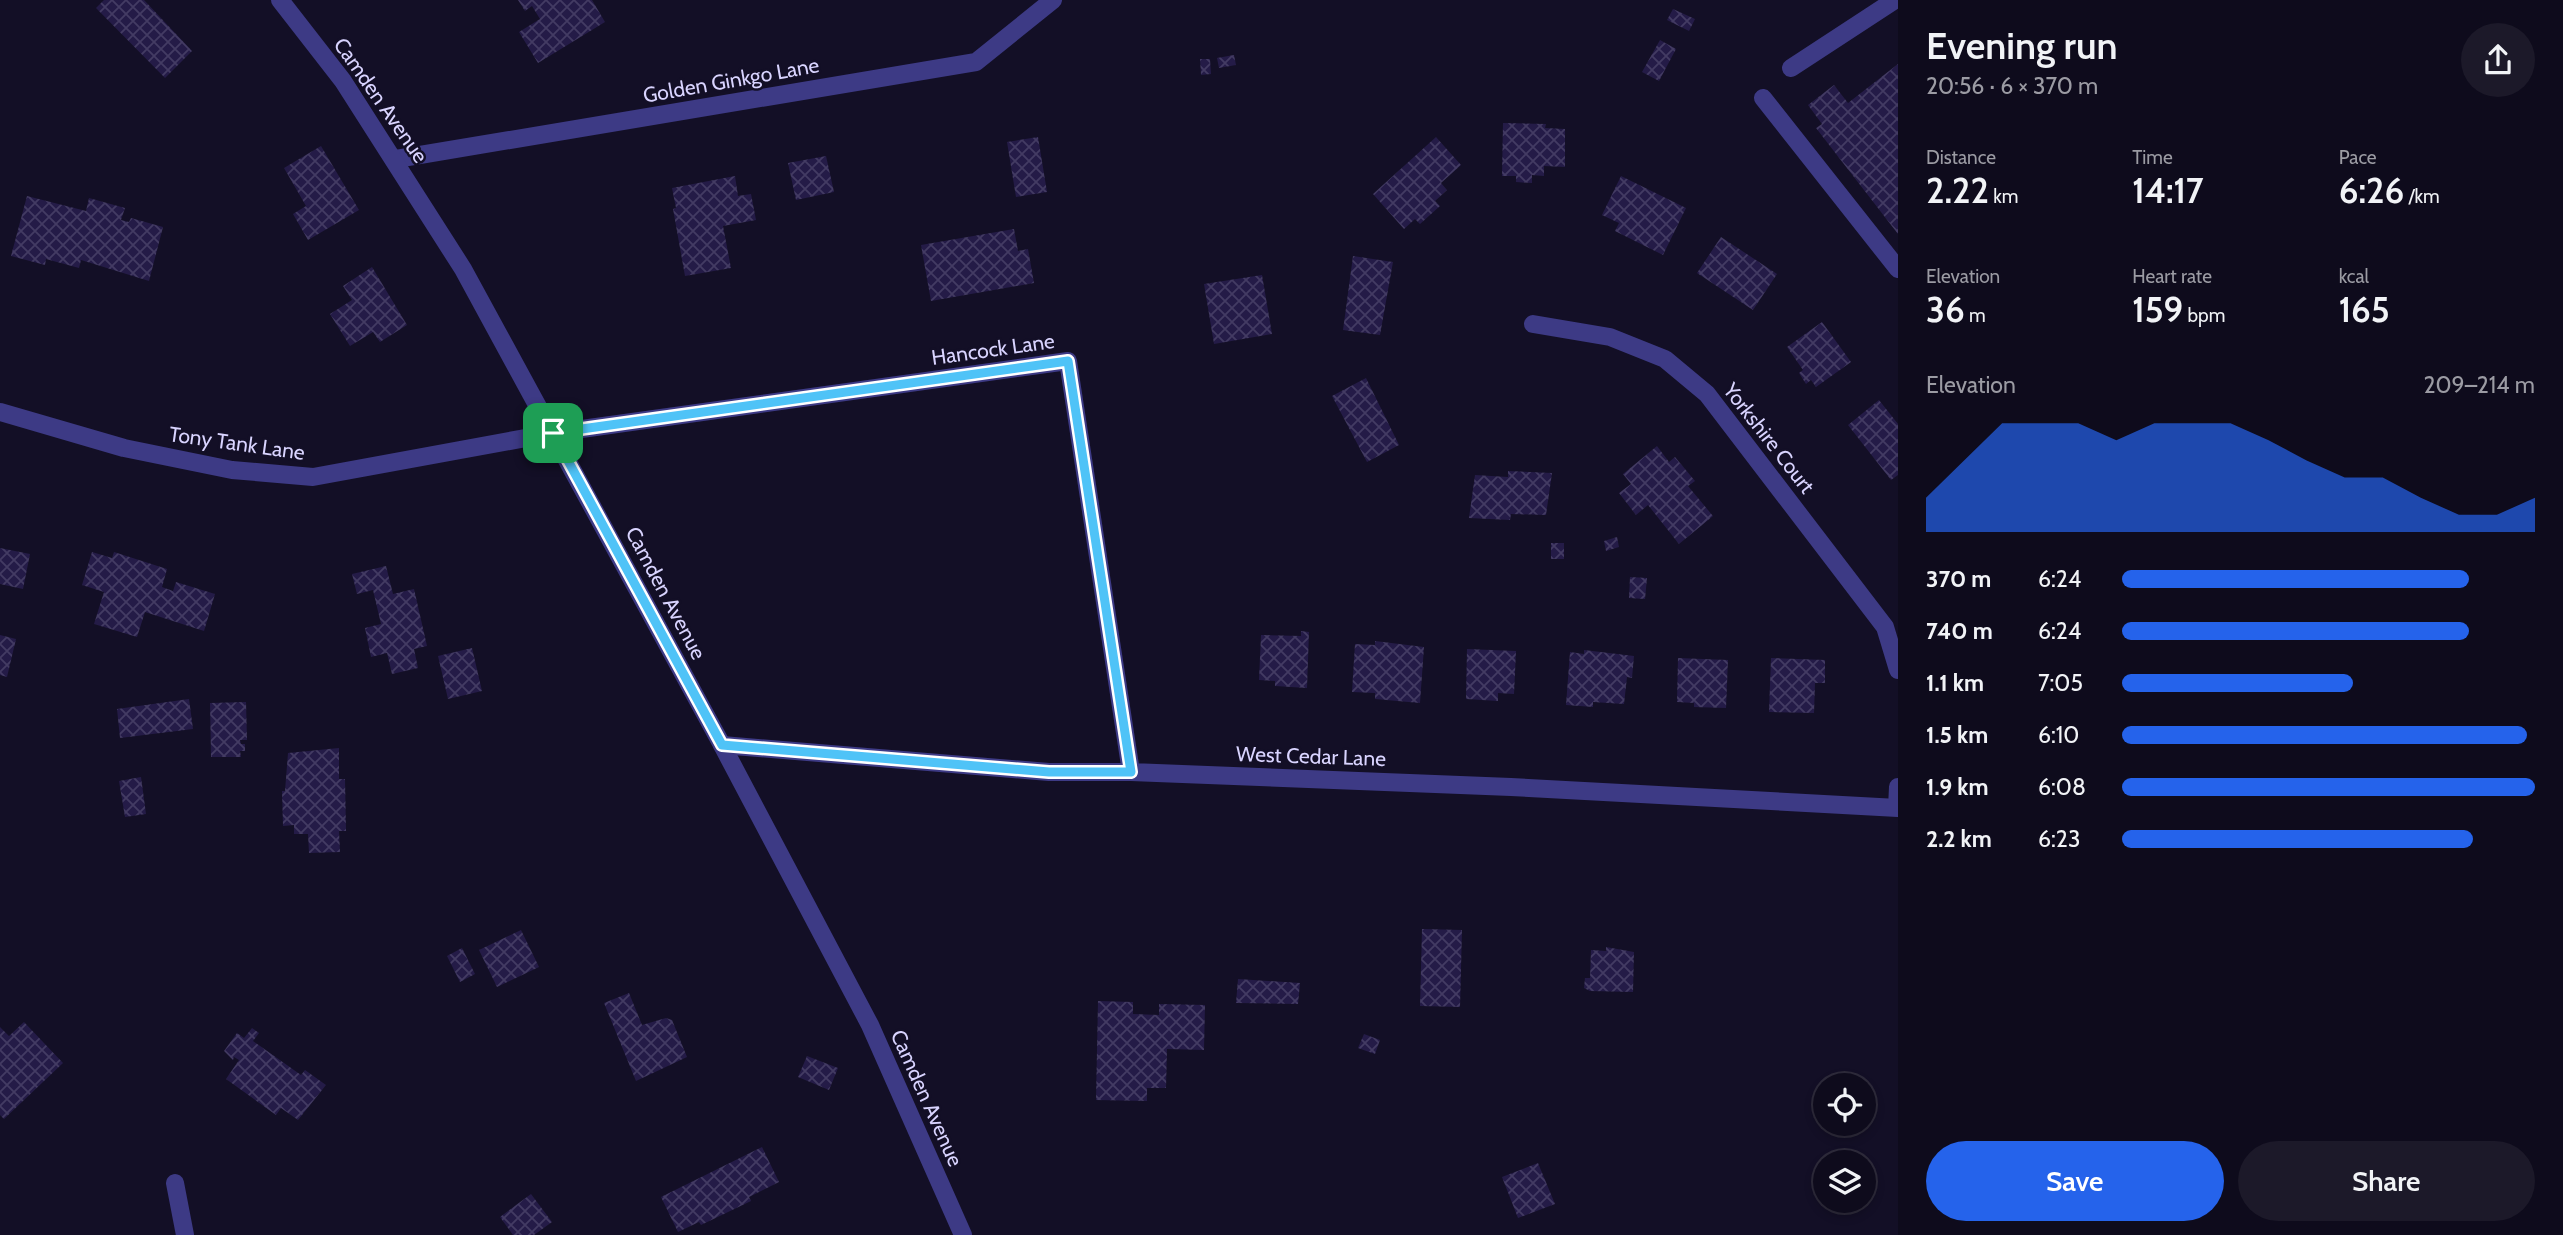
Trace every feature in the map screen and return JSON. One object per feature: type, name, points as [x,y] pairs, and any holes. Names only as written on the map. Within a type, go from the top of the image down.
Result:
[{"type":"street","name":"Camden Avenue","points":[[280,0],[343,81],[396,159],[463,269],[722,745],[870,1025],[964,1235]]},
{"type":"street","name":"Golden Ginkgo Lane","points":[[396,159],[976,62],[1053,0]]},
{"type":"street","points":[[1791,68],[1895,0]]},
{"type":"street","points":[[1763,98],[1898,269]]},
{"type":"street","name":"Yorkshire Court","points":[[1533,324],[1610,337],[1665,359],[1707,394],[1885,627],[1898,670]]},
{"type":"street","name":"Hancock Lane","points":[[553,433],[1068,361],[1131,772]]},
{"type":"street","name":"Tony Tank Lane","points":[[0,412],[124,449],[232,470],[313,477],[367,470],[553,433]]},
{"type":"street","name":"West Cedar Lane","points":[[722,745],[1049,772],[1131,772],[1511,787],[1898,808]]},
{"type":"street","points":[[1898,787],[1898,808]]},
{"type":"street","points":[[176,1183],[184,1235]]},
{"type":"building","points":[[104,0],[144,0],[192,51],[165,78],[96,8]]},
{"type":"building","points":[[518,0],[592,0],[605,22],[538,63],[519,32],[540,19],[532,6],[525,11]]},
{"type":"building","points":[[1673,9],[1695,19],[1689,31],[1667,20]]},
{"type":"building","points":[[1660,40],[1676,49],[1659,81],[1642,72]]},
{"type":"building","points":[[1234,55],[1236,65],[1219,68],[1217,58]]},
{"type":"building","points":[[1200,59],[1210,59],[1211,74],[1201,75]]},
{"type":"building","points":[[1898,64],[1898,234],[1816,128],[1822,124],[1808,105],[1834,85],[1848,103]]},
{"type":"building","points":[[1503,123],[1546,124],[1545,128],[1565,129],[1565,167],[1544,166],[1544,176],[1532,175],[1532,183],[1516,182],[1516,176],[1502,176]]},
{"type":"building","points":[[1038,137],[1047,192],[1016,197],[1007,142]]},
{"type":"building","points":[[1436,137],[1461,165],[1441,183],[1447,190],[1435,201],[1440,206],[1420,224],[1415,219],[1404,229],[1373,194]]},
{"type":"building","points":[[321,146],[359,210],[308,240],[293,214],[306,206],[284,168]]},
{"type":"building","points":[[826,156],[834,192],[796,200],[788,163]]},
{"type":"building","points":[[735,176],[738,196],[751,194],[756,220],[723,226],[731,268],[685,276],[672,188]]},
{"type":"building","points":[[1621,176],[1686,208],[1663,255],[1615,231],[1619,223],[1602,215]]},
{"type":"building","points":[[27,196],[86,211],[89,198],[125,208],[121,220],[129,222],[131,218],[163,227],[149,281],[81,260],[79,268],[46,259],[45,265],[11,256]]},
{"type":"building","points":[[1014,229],[1018,251],[1028,249],[1034,283],[931,301],[921,245]]},
{"type":"building","points":[[1721,237],[1777,274],[1753,310],[1697,273]]},
{"type":"building","points":[[1353,256],[1393,262],[1380,335],[1343,330]]},
{"type":"building","points":[[372,267],[407,325],[380,342],[373,332],[350,346],[330,314],[352,300],[343,286]]},
{"type":"building","points":[[1262,275],[1272,334],[1214,344],[1204,284]]},
{"type":"building","points":[[1822,322],[1851,362],[1816,387],[1811,380],[1806,384],[1799,373],[1803,370],[1787,347]]},
{"type":"building","points":[[1366,378],[1399,445],[1367,462],[1332,396]]},
{"type":"building","points":[[1879,400],[1898,424],[1898,475],[1891,480],[1848,425]]},
{"type":"building","points":[[1657,446],[1669,462],[1675,457],[1695,481],[1688,486],[1713,516],[1679,544],[1648,505],[1636,515],[1619,493],[1631,484],[1623,474]]},
{"type":"building","points":[[1508,471],[1552,473],[1546,515],[1511,514],[1510,520],[1469,518],[1475,475],[1508,477]]},
{"type":"building","points":[[1617,537],[1619,547],[1606,551],[1604,541]]},
{"type":"building","points":[[1551,543],[1564,543],[1564,559],[1551,559]]},
{"type":"building","points":[[0,548],[30,554],[23,589],[0,584]]},
{"type":"building","points":[[92,552],[112,558],[114,552],[167,569],[162,587],[173,591],[176,582],[215,594],[204,631],[145,612],[137,637],[94,624],[104,592],[82,585]]},
{"type":"building","points":[[386,566],[393,594],[414,589],[427,646],[414,649],[418,668],[392,674],[387,653],[371,657],[365,628],[381,624],[373,590],[357,594],[352,574]]},
{"type":"building","points":[[1630,577],[1647,578],[1645,599],[1629,598]]},
{"type":"building","points":[[1301,631],[1309,632],[1307,688],[1275,686],[1275,681],[1259,680],[1261,635],[1301,636]]},
{"type":"building","points":[[0,635],[16,639],[7,677],[0,675]]},
{"type":"building","points":[[1375,641],[1424,647],[1420,703],[1375,699],[1375,693],[1352,692],[1355,644],[1375,645]]},
{"type":"building","points":[[472,648],[482,691],[448,699],[438,656]]},
{"type":"building","points":[[1467,649],[1516,651],[1514,694],[1498,693],[1498,701],[1466,699]]},
{"type":"building","points":[[1584,650],[1634,656],[1632,678],[1627,677],[1624,704],[1593,702],[1593,707],[1566,705],[1570,652],[1584,654]]},
{"type":"building","points":[[1678,658],[1728,660],[1726,708],[1694,707],[1694,703],[1677,702]]},
{"type":"building","points":[[1771,658],[1825,660],[1825,683],[1815,683],[1814,713],[1769,712]]},
{"type":"building","points":[[189,699],[193,729],[120,738],[117,709]]},
{"type":"building","points":[[246,702],[247,740],[240,740],[241,744],[245,744],[245,751],[240,751],[241,757],[211,757],[210,703]]},
{"type":"building","points":[[339,748],[339,779],[345,779],[346,831],[339,831],[340,852],[309,853],[308,834],[294,834],[294,825],[283,826],[282,791],[285,791],[288,753]]},
{"type":"building","points":[[141,777],[146,814],[125,817],[119,781]]},
{"type":"building","points":[[1422,929],[1462,930],[1460,1007],[1420,1006]]},
{"type":"building","points":[[521,930],[539,967],[497,987],[479,950]]},
{"type":"building","points":[[1606,947],[1634,952],[1633,992],[1590,991],[1584,988],[1585,978],[1590,978],[1591,950],[1606,951]]},
{"type":"building","points":[[462,948],[475,974],[460,982],[447,956]]},
{"type":"building","points":[[1238,979],[1300,983],[1298,1004],[1236,1003]]},
{"type":"building","points":[[629,993],[642,1025],[666,1018],[672,1020],[687,1057],[636,1081],[604,1003]]},
{"type":"building","points":[[1098,1001],[1133,1002],[1133,1014],[1159,1015],[1159,1004],[1205,1005],[1204,1050],[1167,1049],[1166,1088],[1147,1088],[1147,1101],[1096,1100]]},
{"type":"building","points":[[24,1022],[63,1063],[4,1119],[0,1115],[0,1027],[9,1036]]},
{"type":"building","points":[[252,1028],[259,1033],[253,1041],[301,1075],[305,1070],[326,1085],[298,1120],[281,1108],[276,1115],[226,1079],[239,1060],[234,1057],[233,1060],[224,1051],[237,1033],[244,1038]]},
{"type":"building","points":[[1364,1034],[1380,1040],[1375,1054],[1358,1048]]},
{"type":"building","points":[[807,1056],[838,1068],[829,1090],[798,1077]]},
{"type":"building","points":[[762,1147],[779,1182],[749,1197],[751,1201],[701,1225],[699,1222],[678,1232],[661,1197]]},
{"type":"building","points":[[1538,1163],[1555,1204],[1518,1218],[1502,1177]]},
{"type":"building","points":[[531,1194],[552,1222],[534,1235],[513,1235],[500,1217]]},
{"type":"route","points":[[1068,361],[1131,772],[1049,772],[722,745],[553,433],[1068,361]]}]
